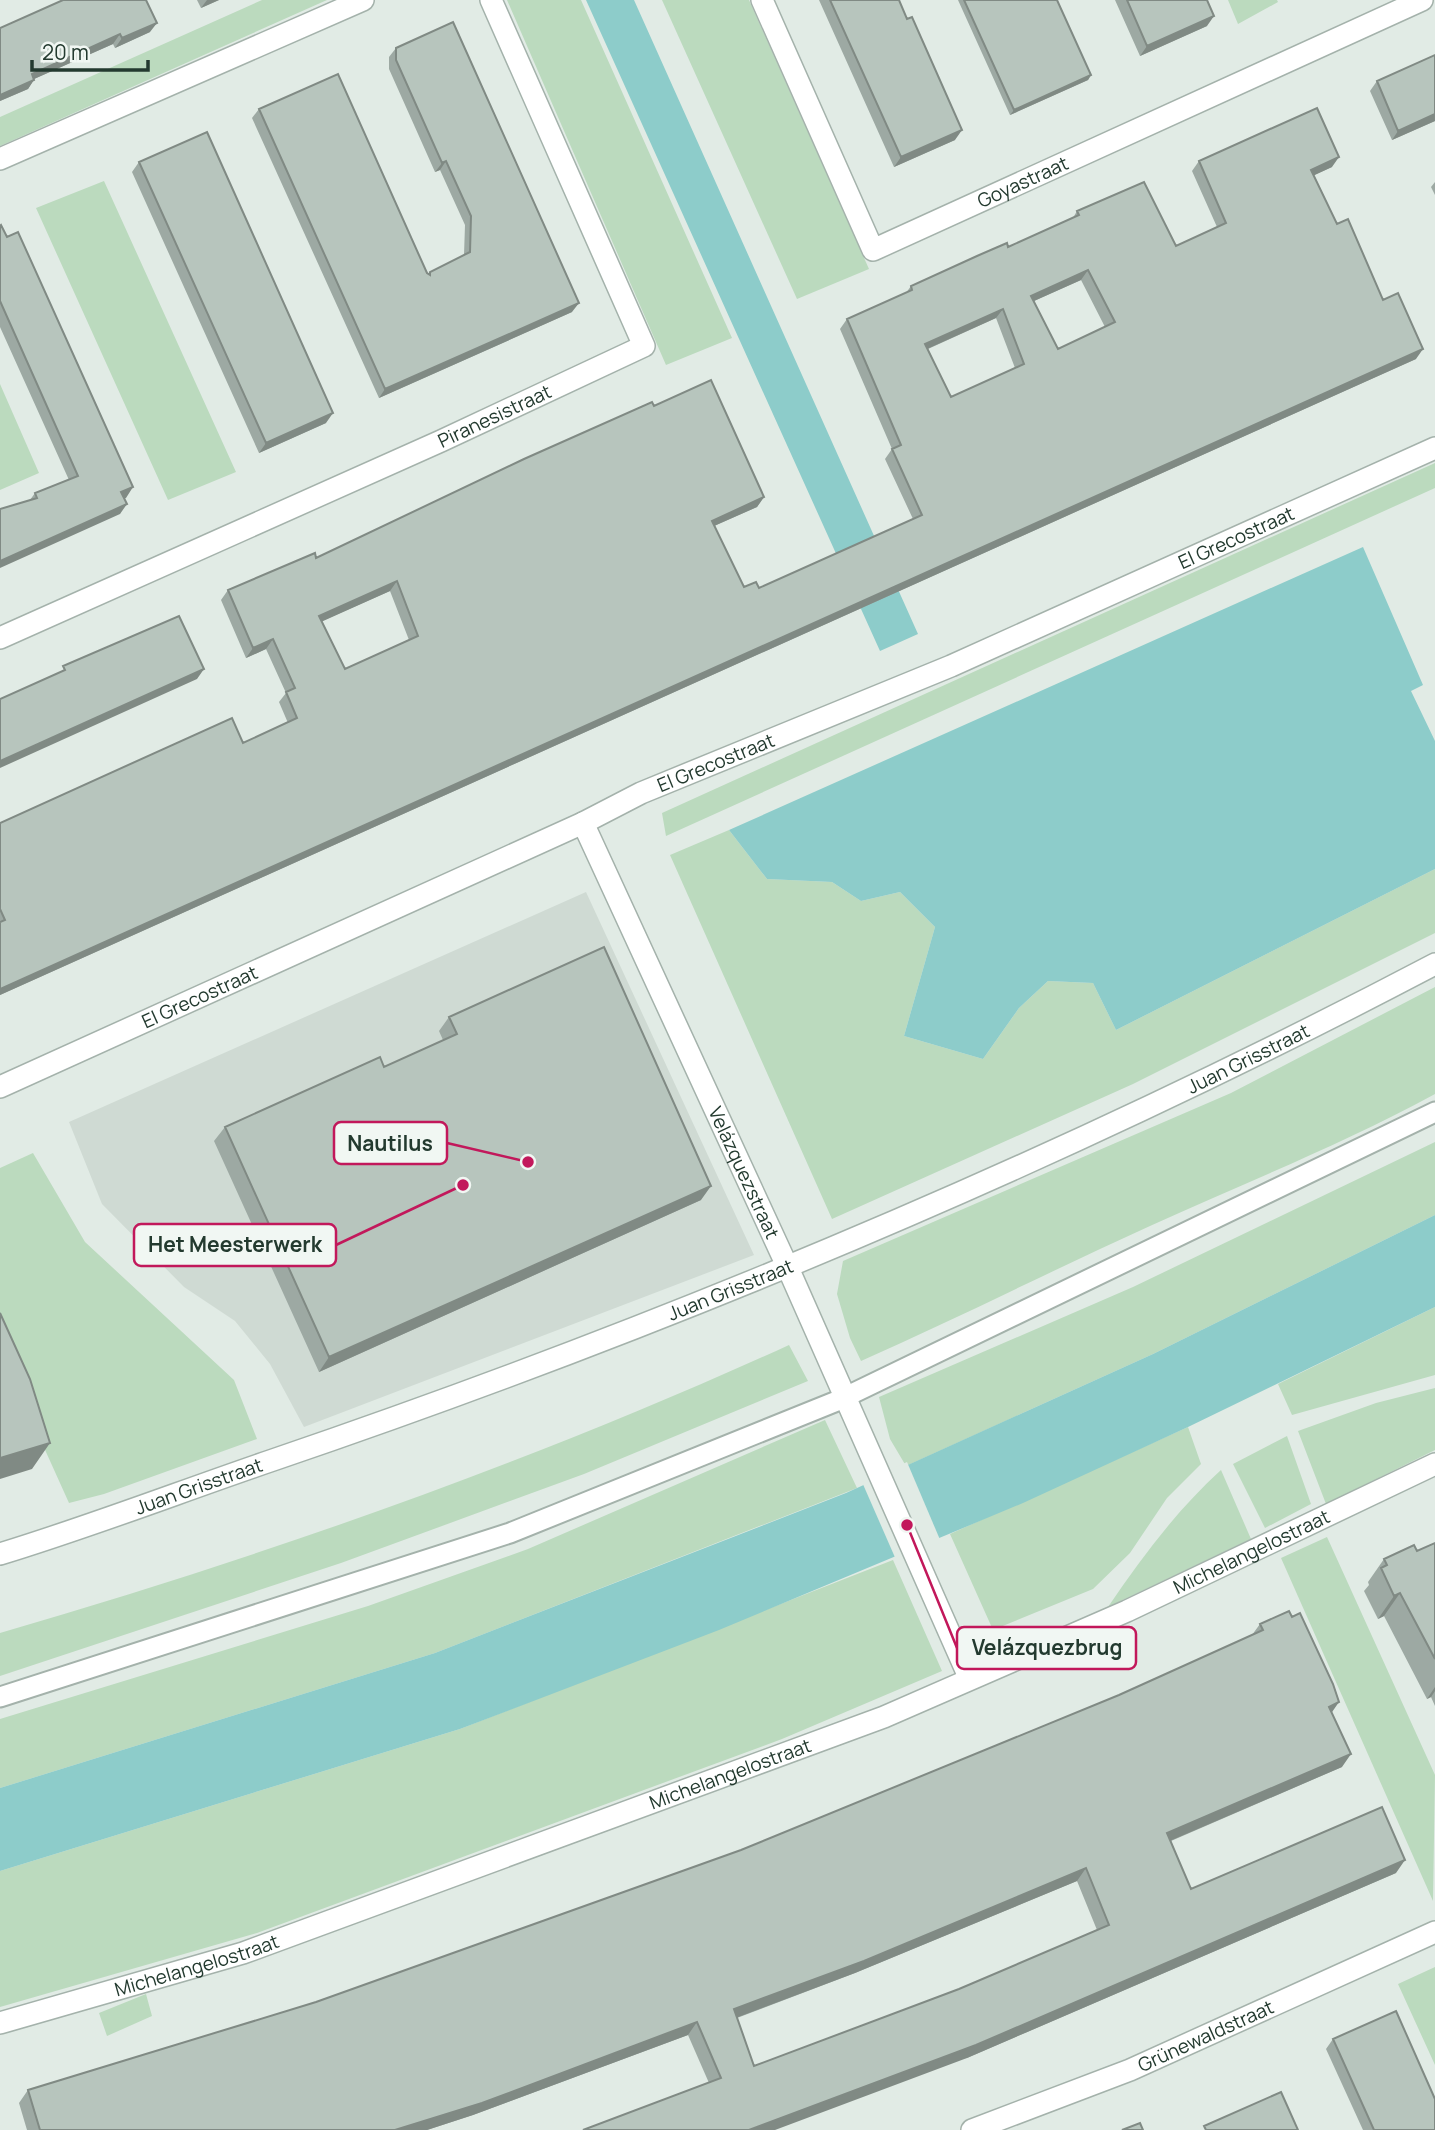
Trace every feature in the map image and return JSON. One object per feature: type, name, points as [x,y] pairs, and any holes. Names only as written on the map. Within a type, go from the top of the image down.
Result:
[{"type":"street","points":[[0,159],[363,0]]},
{"type":"street","name":"Piranesistraat","points":[[0,638],[441,441],[644,346],[491,0]]},
{"type":"street","name":"Goyastraat","points":[[762,0],[873,250],[1422,0]]},
{"type":"street","name":"El Grecostraat","points":[[0,1087],[583,823],[642,793],[927,676],[1435,448]]},
{"type":"street","name":"Velázquezstraat","points":[[583,823],[788,1268],[969,1677]]},
{"type":"street","name":"Juan Grisstraat","points":[[0,1554],[89,1527],[376,1425],[788,1268],[1048,1155],[1240,1064],[1435,964]]},
{"type":"street","name":"Michelangelostraat","points":[[0,2023],[243,1953],[884,1717],[969,1677],[1127,1611],[1435,1464]]},
{"type":"street","name":"Grünewaldstraat","points":[[972,2130],[1130,2070],[1435,1932]]},
{"type":"lane","points":[[0,1697],[510,1533],[845,1397],[1435,1112]]},
{"type":"shaded area","points":[[586,892],[754,1255],[304,1427],[270,1364],[235,1321],[184,1287],[102,1204],[69,1122]]},
{"type":"green space","points":[[262,0],[327,0],[0,146],[0,117]]},
{"type":"green space","points":[[507,0],[581,0],[732,338],[666,365]]},
{"type":"green space","points":[[662,0],[749,0],[869,269],[797,299]]},
{"type":"green space","points":[[1228,0],[1277,0],[1278,2],[1238,24]]},
{"type":"green space","points":[[104,181],[236,472],[168,500],[36,208]]},
{"type":"green space","points":[[0,384],[39,473],[0,490]]},
{"type":"green space","points":[[1435,463],[1435,488],[666,836],[662,813]]},
{"type":"green space","points":[[729,830],[767,879],[832,882],[861,901],[900,892],[935,927],[904,1036],[983,1059],[1019,1008],[1048,981],[1093,983],[1116,1030],[1435,869],[1435,933],[1133,1084],[832,1219],[670,855]]},
{"type":"green space","points":[[1435,987],[1435,1094],[1329,1147],[1150,1226],[861,1361],[850,1338],[837,1294],[843,1261],[1231,1093]]},
{"type":"green space","points":[[1435,1142],[1435,1215],[1153,1354],[906,1466],[890,1439],[879,1397],[1133,1287]]},
{"type":"green space","points":[[33,1153],[85,1242],[234,1380],[257,1439],[104,1494],[69,1503],[0,1350],[0,1168]]},
{"type":"green space","points":[[1435,1307],[1435,1375],[1292,1415],[1278,1384]]},
{"type":"green space","points":[[789,1345],[808,1381],[584,1474],[341,1563],[0,1676],[0,1633],[201,1571],[400,1503],[596,1428]]},
{"type":"green space","points":[[1435,1388],[1435,1450],[1326,1504],[1298,1431],[1376,1403]]},
{"type":"green space","points":[[825,1420],[857,1488],[435,1653],[0,1788],[0,1719],[368,1606],[528,1549]]},
{"type":"green space","points":[[1188,1427],[1201,1464],[1167,1498],[1130,1553],[1093,1589],[993,1630],[950,1534]]},
{"type":"green space","points":[[1287,1436],[1311,1504],[1265,1528],[1233,1464]]},
{"type":"green space","points":[[1221,1470],[1251,1539],[1108,1607],[1161,1535]]},
{"type":"green space","points":[[1327,1537],[1435,1775],[1433,1901],[1281,1558]]},
{"type":"green space","points":[[893,1560],[942,1671],[782,1739],[257,1933],[0,2007],[0,1871],[460,1729]]},
{"type":"green space","points":[[1435,1967],[1435,2065],[1398,1984]]},
{"type":"green space","points":[[146,1994],[152,2016],[107,2036],[99,2013]]},
{"type":"water","points":[[586,0],[634,0],[918,634],[880,651]]},
{"type":"water","points":[[1363,547],[1423,685],[1411,691],[1435,741],[1435,869],[1116,1030],[1093,983],[1048,981],[1019,1008],[983,1059],[904,1036],[935,927],[900,892],[861,901],[832,882],[767,879],[729,830]]},
{"type":"water","points":[[1435,1215],[1435,1307],[1188,1427],[1023,1503],[719,1630],[460,1729],[0,1871],[0,1788],[435,1653],[846,1493],[1153,1354]]},
{"type":"pier","points":[[907,1462],[941,1542],[897,1562],[862,1482]]},
{"type":"building","points":[[63,0],[146,0],[157,23],[122,38],[120,34],[32,74],[34,80],[0,95],[0,28]]},
{"type":"building","points":[[830,0],[899,0],[907,19],[912,17],[962,130],[901,157]]},
{"type":"building","points":[[964,0],[1057,0],[1091,75],[1014,110]]},
{"type":"building","points":[[1127,0],[1207,0],[1214,16],[1147,46]]},
{"type":"building","points":[[453,22],[579,303],[385,389],[259,109],[338,74],[430,275],[430,272],[470,252],[471,216],[446,161],[442,163],[396,60],[396,48]]},
{"type":"building","points":[[1435,55],[1435,114],[1398,131],[1377,81]]},
{"type":"building","points":[[1317,108],[1339,157],[1311,170],[1337,224],[1348,219],[1383,300],[1398,293],[1423,349],[0,989],[0,922],[5,920],[0,909],[0,823],[232,718],[243,743],[297,718],[286,692],[295,688],[273,639],[253,648],[228,590],[315,553],[316,558],[524,459],[652,402],[654,406],[711,380],[764,497],[712,521],[744,587],[756,582],[759,588],[922,515],[892,449],[901,445],[847,319],[912,290],[911,286],[1007,243],[1008,247],[1079,215],[1077,211],[1144,182],[1176,246],[1226,223],[1199,161]],"holes":[[[1088,270],[1115,322],[1058,349],[1031,296]],[[1003,309],[1024,364],[951,397],[925,344]],[[397,581],[418,636],[345,669],[319,616]]]},
{"type":"building","points":[[207,132],[333,413],[266,443],[139,162]]},
{"type":"building","points":[[1,225],[7,237],[18,232],[133,487],[121,492],[127,504],[0,561],[0,509],[37,498],[35,493],[78,476],[0,301]]},
{"type":"building","points":[[179,616],[204,669],[0,761],[0,699],[65,670],[63,666]]},
{"type":"building","points":[[604,947],[711,1186],[329,1357],[225,1127],[380,1057],[384,1067],[457,1034],[449,1017]]},
{"type":"building","points":[[0,1313],[30,1379],[50,1443],[0,1458]]},
{"type":"building","points":[[1435,1543],[1435,1659],[1400,1593],[1394,1596],[1381,1568],[1387,1565],[1384,1559],[1414,1545],[1417,1551]]},
{"type":"building","points":[[1289,1611],[1292,1617],[1300,1613],[1333,1684],[1339,1702],[1329,1707],[1351,1754],[1167,1833],[1191,1889],[1382,1807],[1405,1860],[976,2045],[749,2130],[583,2130],[721,2078],[697,2022],[482,2103],[395,2130],[40,2130],[28,2090],[316,2002],[741,1850],[1119,1695],[1263,1630],[1260,1624]],"holes":[[[1086,1868],[1109,1925],[959,1989],[754,2066],[734,2009],[864,1961]]]},
{"type":"building","points":[[1396,2011],[1435,2099],[1435,2130],[1374,2130],[1333,2039]]},
{"type":"building","points":[[1281,2092],[1298,2130],[1206,2130],[1204,2126]]},
{"type":"building","points":[[1140,2123],[1143,2130],[1122,2130]]},
{"type":"place","name":"Nautilus","points":[[528,1162]]},
{"type":"place","name":"Het Meesterwerk","points":[[463,1185]]},
{"type":"place","name":"Velázquezbrug","points":[[907,1525]]}]
